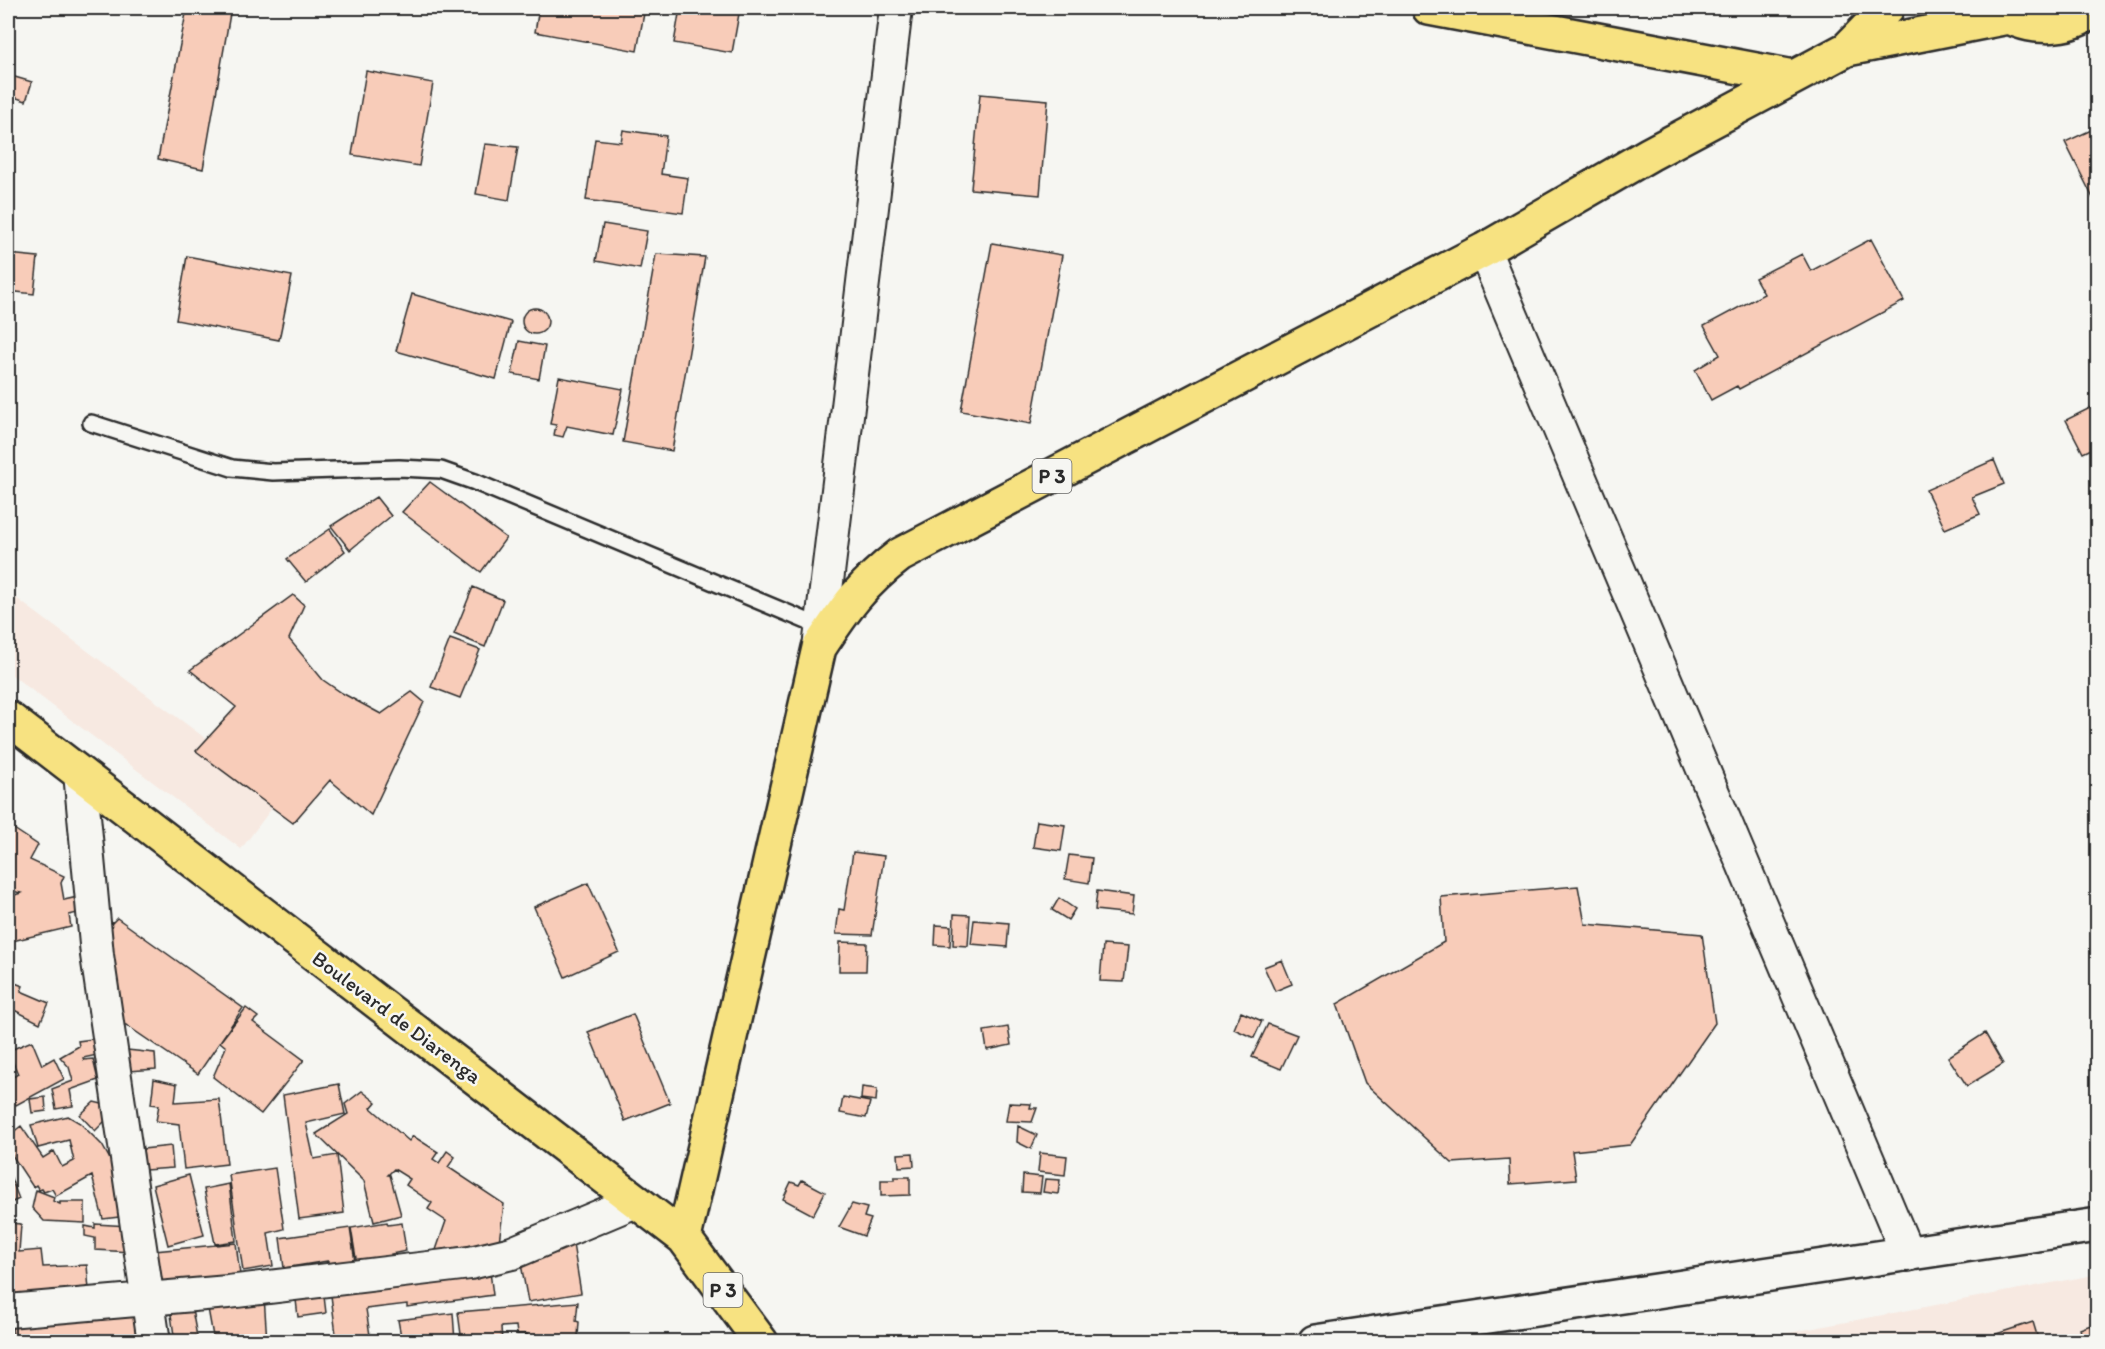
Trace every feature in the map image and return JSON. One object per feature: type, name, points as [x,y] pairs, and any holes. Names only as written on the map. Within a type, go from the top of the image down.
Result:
[{"type":"main road","points":[[1429,8],[1793,77]]},
{"type":"main road","name":"P 3","points":[[1847,49],[1887,8]]},
{"type":"main road","points":[[2001,12],[2045,27],[2083,19],[2096,8]]},
{"type":"main road","name":"P 3","points":[[684,1238],[820,638],[871,578],[900,555],[1484,250],[1650,154],[1847,49],[2001,12]]},
{"type":"main road","name":"Boulevard de Diarenga","points":[[8,718],[684,1238],[761,1341]]},
{"type":"main road","points":[[1315,1341],[1908,1255],[2097,1225]]},
{"type":"street","points":[[820,638],[896,8]]},
{"type":"street","points":[[1484,250],[1908,1255]]},
{"type":"street","points":[[80,773],[97,956],[154,1341]]},
{"type":"street","points":[[8,1311],[228,1292],[495,1258],[636,1200]]},
{"type":"lane","points":[[91,423],[232,468],[273,472],[399,468],[441,470],[475,482],[820,638]]},
{"type":"shaded area","points":[[8,592],[282,795],[241,849],[8,672]]},
{"type":"shaded area","points":[[2094,1275],[2097,1285],[2097,1341],[1740,1342]]},
{"type":"building","points":[[187,8],[231,8],[203,169],[158,159]]},
{"type":"building","points":[[539,8],[645,8],[637,51],[535,32]]},
{"type":"building","points":[[680,8],[740,8],[732,53],[674,43]]},
{"type":"building","points":[[366,71],[433,83],[419,166],[352,155]]},
{"type":"building","points":[[8,75],[32,82],[26,101],[8,95]]},
{"type":"building","points":[[980,94],[1048,100],[1040,195],[971,189]]},
{"type":"building","points":[[2098,127],[2098,208],[2065,142]]},
{"type":"building","points":[[623,130],[666,136],[661,174],[688,178],[683,213],[586,200],[595,139],[621,142]]},
{"type":"building","points":[[485,144],[518,147],[509,200],[476,194]]},
{"type":"building","points":[[603,224],[647,231],[640,269],[596,261]]},
{"type":"building","points":[[1871,239],[1904,301],[1739,389],[1737,386],[1711,400],[1695,370],[1720,355],[1704,326],[1764,294],[1755,278],[1802,254],[1811,271]]},
{"type":"building","points":[[992,243],[1062,255],[1031,424],[961,411]]},
{"type":"building","points":[[8,254],[38,257],[34,294],[8,291]]},
{"type":"building","points":[[656,254],[705,257],[672,451],[623,442]]},
{"type":"building","points":[[187,256],[292,276],[279,340],[176,320]]},
{"type":"building","points":[[412,294],[511,322],[496,379],[396,351]]},
{"type":"building","points":[[535,308],[544,312],[548,321],[544,330],[535,334],[526,330],[522,321],[526,312]]},
{"type":"building","points":[[519,341],[545,346],[539,379],[512,374]]},
{"type":"building","points":[[559,377],[623,389],[613,435],[567,426],[563,437],[554,435],[556,425],[550,424]]},
{"type":"building","points":[[2098,404],[2098,446],[2083,453],[2066,420]]},
{"type":"building","points":[[1994,460],[2004,484],[1972,497],[1980,514],[1945,529],[1926,490]]},
{"type":"building","points":[[430,482],[506,538],[481,572],[402,512]]},
{"type":"building","points":[[376,497],[391,516],[350,550],[331,526]]},
{"type":"building","points":[[330,529],[345,551],[306,582],[287,559]]},
{"type":"building","points":[[473,587],[503,600],[485,647],[454,634]]},
{"type":"building","points":[[293,595],[304,605],[289,639],[323,680],[381,714],[412,692],[424,702],[371,815],[330,780],[293,823],[196,751],[236,707],[190,670]]},
{"type":"building","points":[[450,639],[480,650],[460,698],[431,687]]},
{"type":"building","points":[[1037,821],[1065,825],[1061,851],[1033,847]]},
{"type":"building","points":[[8,825],[38,845],[30,860],[64,876],[61,883],[64,900],[82,896],[85,911],[69,915],[71,927],[8,942],[8,897],[21,893],[8,890]]},
{"type":"building","points":[[853,852],[884,856],[872,935],[836,934],[839,909],[844,910]]},
{"type":"building","points":[[1069,855],[1092,858],[1089,883],[1065,879]]},
{"type":"building","points":[[588,883],[619,952],[565,977],[534,907]]},
{"type":"building","points":[[1578,886],[1585,924],[1702,934],[1715,1023],[1630,1145],[1572,1151],[1576,1179],[1510,1184],[1509,1159],[1452,1163],[1365,1083],[1337,1004],[1444,942],[1441,897]]},
{"type":"building","points":[[1097,891],[1134,896],[1132,914],[1095,910]]},
{"type":"building","points":[[1059,898],[1075,909],[1068,920],[1052,910]]},
{"type":"building","points":[[954,914],[970,915],[968,946],[953,945]]},
{"type":"building","points":[[117,918],[243,1008],[198,1074],[126,1025],[116,1024],[106,929]]},
{"type":"building","points":[[974,920],[1009,923],[1007,947],[971,944]]},
{"type":"building","points":[[936,925],[951,926],[950,946],[935,945]]},
{"type":"building","points":[[840,942],[867,943],[866,971],[839,971]]},
{"type":"building","points":[[1103,945],[1128,947],[1124,982],[1100,981]]},
{"type":"building","points":[[1282,960],[1292,984],[1275,991],[1264,967]]},
{"type":"building","points":[[12,982],[23,986],[21,991],[49,1003],[40,1023],[8,1007],[8,983],[12,984]]},
{"type":"building","points":[[246,1008],[258,1017],[253,1022],[304,1060],[261,1114],[213,1077],[226,1047],[220,1042]]},
{"type":"building","points":[[1241,1012],[1262,1021],[1254,1038],[1234,1029]]},
{"type":"building","points":[[633,1014],[670,1103],[625,1121],[588,1032]]},
{"type":"building","points":[[1268,1024],[1297,1035],[1281,1069],[1252,1057]]},
{"type":"building","points":[[1008,1027],[1011,1045],[987,1050],[984,1031]]},
{"type":"building","points":[[1985,1033],[2003,1064],[1967,1086],[1948,1057]]},
{"type":"building","points":[[100,1038],[102,1054],[83,1058],[84,1060],[93,1059],[98,1080],[70,1090],[73,1106],[56,1109],[52,1089],[73,1081],[69,1067],[60,1057],[79,1046],[78,1041]]},
{"type":"building","points":[[32,1041],[42,1065],[54,1058],[64,1079],[16,1105],[8,1091],[8,1080],[18,1074],[8,1051]]},
{"type":"building","points":[[127,1050],[155,1053],[156,1069],[129,1071]]},
{"type":"building","points":[[154,1079],[177,1084],[175,1102],[219,1099],[227,1164],[184,1169],[179,1124],[156,1121],[159,1105],[151,1104]]},
{"type":"building","points":[[339,1084],[345,1114],[306,1123],[314,1159],[337,1155],[344,1213],[299,1219],[283,1095]]},
{"type":"building","points":[[862,1087],[877,1089],[876,1101],[861,1099]]},
{"type":"building","points":[[362,1091],[376,1102],[371,1108],[409,1141],[413,1136],[438,1152],[433,1159],[439,1163],[447,1151],[455,1157],[448,1167],[504,1204],[499,1242],[436,1250],[446,1221],[428,1209],[432,1203],[406,1185],[410,1179],[394,1169],[388,1175],[390,1175],[401,1215],[374,1222],[364,1181],[316,1134],[348,1114],[345,1104]]},
{"type":"building","points":[[111,1095],[108,1118],[95,1131],[80,1115],[94,1102],[102,1104],[101,1097]]},
{"type":"building","points":[[45,1097],[46,1111],[32,1113],[30,1099]]},
{"type":"building","points":[[843,1097],[870,1102],[866,1118],[840,1113]]},
{"type":"building","points":[[1009,1103],[1031,1104],[1030,1108],[1037,1108],[1032,1122],[1006,1121]]},
{"type":"building","points":[[68,1116],[80,1123],[102,1145],[116,1170],[127,1216],[103,1219],[92,1176],[56,1196],[52,1189],[44,1192],[36,1185],[33,1187],[8,1149],[8,1136],[21,1126],[43,1158],[54,1151],[62,1167],[74,1161],[69,1140],[38,1148],[31,1125]]},
{"type":"building","points":[[1018,1126],[1037,1135],[1031,1149],[1017,1142]]},
{"type":"building","points":[[171,1146],[173,1168],[145,1170],[143,1149]]},
{"type":"building","points":[[913,1153],[914,1166],[899,1167],[898,1154]]},
{"type":"building","points":[[1040,1153],[1067,1156],[1065,1175],[1038,1172]]},
{"type":"building","points":[[275,1168],[284,1229],[268,1233],[273,1266],[243,1271],[229,1175]]},
{"type":"building","points":[[8,1174],[19,1199],[8,1204]]},
{"type":"building","points":[[189,1175],[204,1235],[168,1245],[153,1185]]},
{"type":"building","points":[[1023,1175],[1042,1177],[1040,1193],[1022,1192]]},
{"type":"building","points":[[894,1177],[910,1177],[910,1195],[881,1196],[881,1180],[894,1180]]},
{"type":"building","points":[[1045,1179],[1060,1180],[1058,1194],[1043,1192]]},
{"type":"building","points":[[802,1180],[825,1192],[813,1215],[783,1199],[791,1182],[799,1185]]},
{"type":"building","points":[[229,1184],[236,1241],[215,1244],[204,1189]]},
{"type":"building","points":[[36,1190],[54,1197],[53,1201],[60,1204],[60,1202],[85,1202],[85,1223],[44,1221],[32,1208]]},
{"type":"building","points":[[852,1204],[867,1208],[864,1217],[871,1219],[864,1236],[839,1227]]},
{"type":"building","points":[[387,1222],[388,1225],[402,1223],[406,1251],[391,1254],[392,1258],[357,1264],[351,1228]]},
{"type":"building","points":[[8,1223],[21,1224],[19,1252],[41,1250],[43,1267],[87,1265],[89,1290],[8,1297],[8,1283],[11,1282]]},
{"type":"building","points":[[95,1224],[129,1226],[131,1252],[95,1250],[95,1238],[85,1236],[85,1226],[95,1228]]},
{"type":"building","points":[[350,1228],[355,1262],[328,1266],[328,1261],[284,1268],[280,1238]]},
{"type":"building","points":[[236,1243],[240,1275],[158,1283],[155,1251]]},
{"type":"building","points":[[573,1244],[581,1293],[528,1302],[519,1253]]},
{"type":"building","points":[[489,1264],[493,1295],[407,1307],[407,1304],[366,1309],[371,1342],[337,1342],[330,1288]]},
{"type":"building","points":[[323,1288],[326,1313],[298,1317],[295,1291]]},
{"type":"building","points":[[264,1296],[267,1342],[214,1342],[207,1303]]},
{"type":"building","points":[[578,1302],[576,1321],[579,1322],[578,1336],[569,1342],[528,1342],[527,1334],[517,1334],[516,1326],[501,1327],[502,1342],[462,1342],[458,1312]]},
{"type":"building","points":[[191,1304],[198,1342],[175,1342],[170,1308]]},
{"type":"building","points":[[141,1310],[144,1336],[110,1342],[14,1342],[11,1321]]},
{"type":"building","points":[[453,1313],[455,1342],[402,1342],[398,1320]]},
{"type":"building","points":[[2033,1322],[2039,1342],[1972,1342]]},
{"type":"building","points":[[2091,1325],[2098,1342],[2084,1342],[2080,1329]]}]
